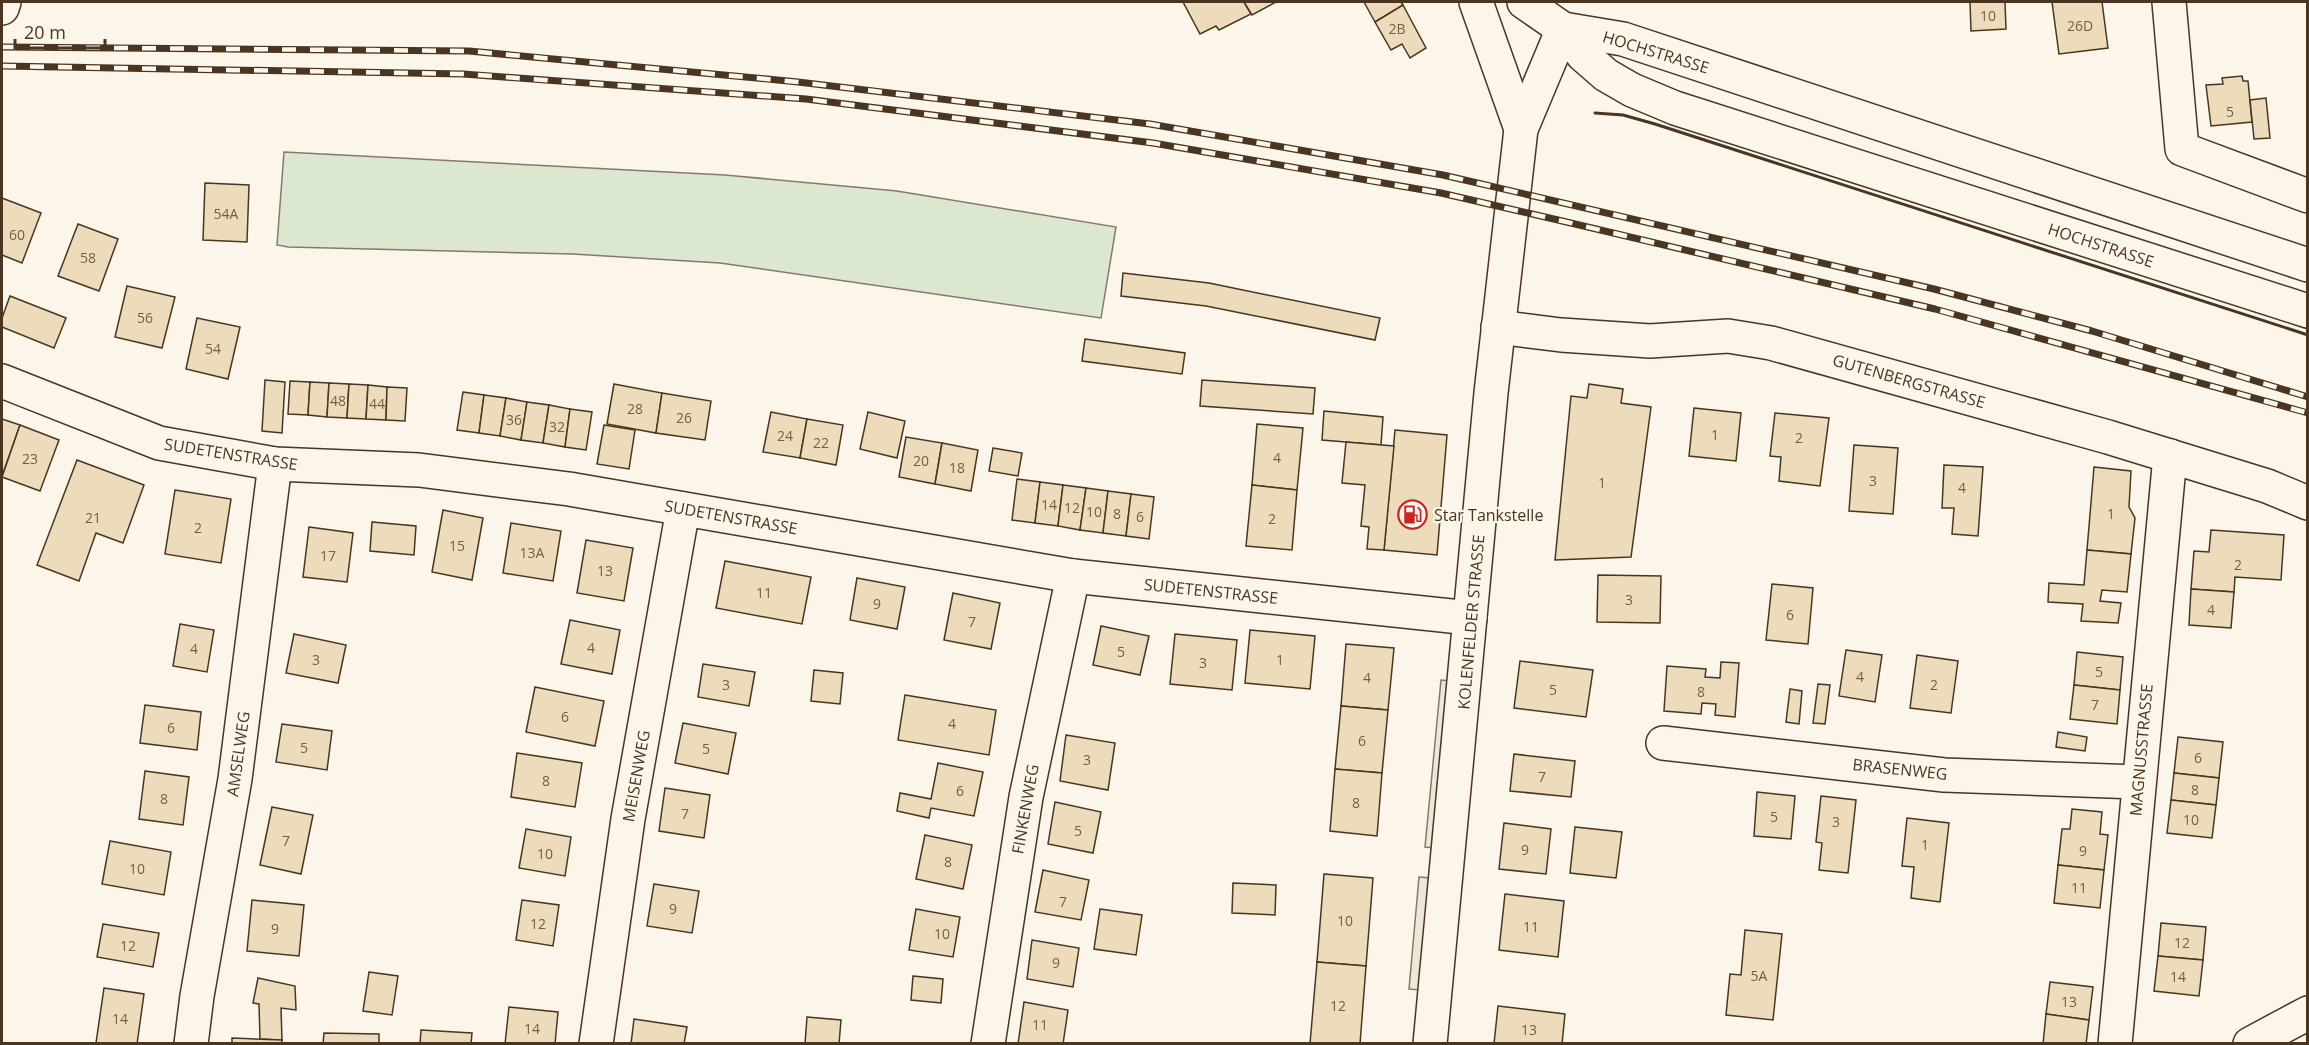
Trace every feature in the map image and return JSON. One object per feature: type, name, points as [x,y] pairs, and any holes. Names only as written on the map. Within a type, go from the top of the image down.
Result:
[{"type":"street","points":[[2,8],[4,2]]},
{"type":"street","points":[[1476,2],[1521,129]]},
{"type":"street","points":[[1524,2],[1563,29]]},
{"type":"street","points":[[2169,2],[2182,148],[2307,196]]},
{"type":"street","name":"KOLENFELDER STRASSE","points":[[1430,1044],[1463,719],[1470,618],[1498,327],[1521,129],[1563,29]]},
{"type":"street","name":"HOCHSTRASSE","points":[[1563,29],[1623,39],[2307,265]]},
{"type":"street","name":"HOCHSTRASSE","points":[[1563,29],[1583,55],[1606,75],[1632,90],[1675,108],[2307,311]]},
{"type":"street","name":"GUTENBERGSTRASSE","points":[[1498,327],[1562,335],[1650,341],[1728,336],[1771,343],[2170,456],[2267,486],[2307,503]]},
{"type":"street","name":"SUDETENSTRASSE","points":[[2,381],[159,443],[275,464],[419,470],[569,489],[1072,576],[1470,618]]},
{"type":"street","name":"MAGNUSSTRASSE","points":[[2115,1044],[2170,456]]},
{"type":"street","name":"AMSELWEG","points":[[191,1044],[197,996],[235,779],[275,464]]},
{"type":"street","name":"MEISENWEG","points":[[596,1044],[627,819],[683,509]]},
{"type":"street","name":"FINKENWEG","points":[[988,1044],[1026,797],[1072,576]]},
{"type":"street","name":"BRASENWEG","points":[[1663,742],[1944,775],[2138,782]]},
{"type":"street","points":[[2250,1044],[2307,1013]]},
{"type":"green space","points":[[284,152],[725,175],[897,191],[1116,227],[1101,318],[720,263],[573,254],[288,247],[277,245]]},
{"type":"shaded area","points":[[1441,680],[1450,681],[1434,848],[1425,847]]},
{"type":"shaded area","points":[[1419,877],[1430,878],[1420,990],[1409,989]]},
{"type":"building","points":[[1183,2],[1244,2],[1251,14],[1219,30],[1216,26],[1200,34]]},
{"type":"building","points":[[1244,2],[1276,2],[1252,15]]},
{"type":"building","points":[[1364,2],[1401,2],[1403,5],[1375,22]]},
{"type":"building","points":[[1970,2],[2005,2],[2006,29],[1971,31]]},
{"type":"building","points":[[2052,2],[2102,2],[2108,48],[2059,54]]},
{"type":"building","points":[[1403,5],[1426,48],[1410,58],[1402,44],[1391,50],[1375,22]]},
{"type":"building","points":[[2242,76],[2243,81],[2248,81],[2252,122],[2211,126],[2206,85],[2223,84],[2222,78]]},
{"type":"building","points":[[2266,98],[2270,138],[2254,139],[2250,100]]},
{"type":"building","points":[[205,183],[249,185],[247,242],[203,240]]},
{"type":"building","points":[[2,198],[41,213],[22,263],[2,255]]},
{"type":"building","points":[[78,224],[118,239],[99,291],[58,276]]},
{"type":"building","points":[[1123,273],[1209,283],[1380,318],[1375,340],[1206,306],[1121,296]]},
{"type":"building","points":[[127,286],[175,297],[162,348],[115,337]]},
{"type":"building","points":[[10,296],[66,318],[54,348],[2,327],[2,318]]},
{"type":"building","points":[[197,318],[240,327],[228,379],[186,369]]},
{"type":"building","points":[[1085,339],[1185,353],[1182,374],[1082,361]]},
{"type":"building","points":[[265,380],[285,382],[282,433],[262,431]]},
{"type":"building","points":[[1202,380],[1315,388],[1313,414],[1200,406]]},
{"type":"building","points":[[290,381],[310,382],[308,415],[288,414]]},
{"type":"building","points":[[310,382],[329,383],[327,417],[308,415]]},
{"type":"building","points":[[329,383],[349,384],[347,418],[327,417]]},
{"type":"building","points":[[349,384],[368,385],[366,419],[347,418]]},
{"type":"building","points":[[614,384],[662,393],[656,433],[607,424]]},
{"type":"building","points":[[1589,384],[1623,389],[1621,403],[1651,407],[1631,557],[1555,560],[1571,396],[1587,398]]},
{"type":"building","points":[[368,385],[387,387],[386,420],[366,419]]},
{"type":"building","points":[[387,387],[407,388],[405,421],[386,420]]},
{"type":"building","points":[[463,392],[484,395],[479,433],[457,430]]},
{"type":"building","points":[[662,393],[711,401],[705,440],[656,433]]},
{"type":"building","points":[[484,395],[506,398],[500,436],[479,433]]},
{"type":"building","points":[[506,398],[527,402],[521,440],[500,436]]},
{"type":"building","points":[[527,402],[549,405],[543,443],[521,440]]},
{"type":"building","points":[[549,405],[570,409],[565,447],[543,443]]},
{"type":"building","points":[[1694,408],[1741,413],[1736,461],[1689,456]]},
{"type":"building","points":[[570,409],[592,412],[586,450],[565,447]]},
{"type":"building","points":[[1324,411],[1383,417],[1381,445],[1322,440]]},
{"type":"building","points":[[771,412],[807,419],[800,458],[763,452]]},
{"type":"building","points":[[868,412],[905,421],[897,458],[860,449]]},
{"type":"building","points":[[1775,413],[1829,418],[1820,486],[1779,481],[1781,457],[1770,456]]},
{"type":"building","points":[[2,419],[20,425],[2,476]]},
{"type":"building","points":[[807,419],[843,425],[836,465],[800,458]]},
{"type":"building","points":[[1257,424],[1303,428],[1297,490],[1252,485]]},
{"type":"building","points":[[20,425],[59,440],[40,491],[2,477]]},
{"type":"building","points":[[604,425],[635,430],[629,469],[597,464]]},
{"type":"building","points":[[1395,430],[1447,435],[1437,555],[1384,550]]},
{"type":"building","points":[[906,437],[942,443],[935,484],[899,477]]},
{"type":"building","points":[[1346,442],[1394,446],[1384,550],[1367,549],[1369,527],[1361,526],[1365,485],[1342,483]]},
{"type":"building","points":[[942,443],[978,450],[971,491],[935,484]]},
{"type":"building","points":[[1854,445],[1898,448],[1893,514],[1849,511]]},
{"type":"building","points":[[993,448],[1022,453],[1018,476],[989,471]]},
{"type":"building","points":[[77,460],[144,485],[123,543],[96,533],[79,581],[37,565]]},
{"type":"building","points":[[1944,465],[1983,467],[1978,536],[1952,534],[1954,508],[1942,508]]},
{"type":"building","points":[[2094,467],[2131,471],[2129,507],[2135,518],[2131,554],[2087,550]]},
{"type":"building","points":[[1017,479],[1040,482],[1035,523],[1012,520]]},
{"type":"building","points":[[1040,482],[1063,485],[1058,526],[1035,523]]},
{"type":"building","points":[[1063,485],[1086,488],[1080,530],[1058,526]]},
{"type":"building","points":[[1252,485],[1297,490],[1292,550],[1246,546]]},
{"type":"building","points":[[1086,488],[1108,491],[1103,533],[1080,530]]},
{"type":"building","points":[[175,490],[231,499],[221,563],[165,554]]},
{"type":"building","points":[[1108,491],[1131,494],[1126,536],[1103,533]]},
{"type":"building","points":[[1131,494],[1154,497],[1149,539],[1126,536]]},
{"type":"building","points":[[443,510],[483,518],[472,580],[432,572]]},
{"type":"building","points":[[372,522],[416,526],[414,555],[370,551]]},
{"type":"building","points":[[511,523],[561,531],[553,581],[503,573]]},
{"type":"building","points":[[309,527],[353,533],[347,582],[303,577]]},
{"type":"building","points":[[2211,530],[2284,535],[2281,580],[2235,577],[2234,592],[2191,589],[2194,551],[2209,552]]},
{"type":"building","points":[[586,540],[633,548],[624,601],[577,593]]},
{"type":"building","points":[[2087,550],[2131,554],[2127,592],[2102,590],[2100,601],[2121,603],[2118,623],[2081,621],[2083,604],[2048,602],[2049,583],[2084,585]]},
{"type":"building","points":[[725,561],[811,577],[802,624],[716,608]]},
{"type":"building","points":[[1598,575],[1661,576],[1660,623],[1597,622]]},
{"type":"building","points":[[857,578],[905,587],[897,629],[850,620]]},
{"type":"building","points":[[1772,584],[1813,588],[1808,644],[1766,640]]},
{"type":"building","points":[[2191,589],[2234,592],[2231,628],[2189,625]]},
{"type":"building","points":[[953,593],[1000,603],[991,649],[944,640]]},
{"type":"building","points":[[570,620],[620,630],[612,674],[561,664]]},
{"type":"building","points":[[180,624],[214,630],[207,672],[173,666]]},
{"type":"building","points":[[1101,626],[1149,636],[1140,675],[1093,665]]},
{"type":"building","points":[[1250,630],[1315,636],[1310,689],[1245,683]]},
{"type":"building","points":[[294,634],[346,645],[338,683],[286,673]]},
{"type":"building","points":[[1175,634],[1237,640],[1232,690],[1170,684]]},
{"type":"building","points":[[1346,644],[1394,648],[1388,710],[1341,706]]},
{"type":"building","points":[[1846,650],[1882,655],[1875,702],[1839,696]]},
{"type":"building","points":[[2077,652],[2123,657],[2120,690],[2074,685]]},
{"type":"building","points":[[1917,655],[1958,661],[1951,713],[1910,708]]},
{"type":"building","points":[[1520,661],[1593,670],[1586,717],[1514,708]]},
{"type":"building","points":[[1721,662],[1739,663],[1735,717],[1715,715],[1716,704],[1702,703],[1701,714],[1664,711],[1667,666],[1706,669],[1705,677],[1720,678]]},
{"type":"building","points":[[703,664],[755,672],[749,706],[698,697]]},
{"type":"building","points":[[814,670],[843,673],[840,704],[811,701]]},
{"type":"building","points":[[1818,684],[1830,685],[1825,724],[1813,723]]},
{"type":"building","points":[[2074,685],[2120,690],[2117,724],[2070,719]]},
{"type":"building","points":[[535,687],[604,701],[595,746],[526,732]]},
{"type":"building","points":[[1790,689],[1802,691],[1799,724],[1786,722]]},
{"type":"building","points":[[905,695],[996,710],[989,755],[898,740]]},
{"type":"building","points":[[145,705],[201,712],[197,750],[140,743]]},
{"type":"building","points":[[1341,706],[1388,710],[1382,773],[1335,769]]},
{"type":"building","points":[[683,723],[736,733],[728,774],[675,763]]},
{"type":"building","points":[[282,724],[332,731],[327,770],[276,762]]},
{"type":"building","points":[[2058,732],[2087,737],[2085,751],[2056,747]]},
{"type":"building","points":[[1066,735],[1115,743],[1108,790],[1060,781]]},
{"type":"building","points":[[2178,737],[2223,742],[2219,778],[2174,773]]},
{"type":"building","points":[[517,753],[582,763],[575,807],[511,797]]},
{"type":"building","points":[[1514,754],[1575,761],[1571,797],[1510,791]]},
{"type":"building","points":[[938,763],[983,772],[974,816],[931,808],[929,818],[897,811],[900,793],[931,799]]},
{"type":"building","points":[[1335,769],[1382,773],[1377,836],[1330,831]]},
{"type":"building","points":[[145,771],[189,777],[183,825],[139,819]]},
{"type":"building","points":[[2174,773],[2219,778],[2216,805],[2171,800]]},
{"type":"building","points":[[665,788],[710,795],[704,838],[659,831]]},
{"type":"building","points":[[1757,792],[1795,796],[1791,839],[1754,836]]},
{"type":"building","points":[[1821,796],[1856,800],[1848,873],[1819,870],[1822,843],[1816,842]]},
{"type":"building","points":[[2171,800],[2216,805],[2212,838],[2167,833]]},
{"type":"building","points":[[1055,802],[1101,812],[1093,853],[1048,844]]},
{"type":"building","points":[[272,807],[313,815],[301,874],[260,865]]},
{"type":"building","points":[[2072,809],[2102,812],[2100,834],[2108,835],[2104,870],[2058,865],[2062,829],[2070,829]]},
{"type":"building","points":[[1907,818],[1949,823],[1940,902],[1911,898],[1914,867],[1902,866]]},
{"type":"building","points":[[1504,823],[1551,829],[1546,874],[1499,869]]},
{"type":"building","points":[[1575,827],[1622,832],[1616,878],[1570,873]]},
{"type":"building","points":[[526,829],[571,837],[565,876],[519,868]]},
{"type":"building","points":[[925,835],[972,845],[963,889],[916,879]]},
{"type":"building","points":[[110,841],[171,852],[164,895],[102,884]]},
{"type":"building","points":[[2058,865],[2104,870],[2100,908],[2054,903]]},
{"type":"building","points":[[1043,870],[1089,880],[1081,920],[1035,912]]},
{"type":"building","points":[[1324,874],[1373,878],[1366,966],[1317,962]]},
{"type":"building","points":[[1233,883],[1276,885],[1275,915],[1232,913]]},
{"type":"building","points":[[654,884],[699,891],[692,933],[647,926]]},
{"type":"building","points":[[1505,894],[1564,901],[1558,957],[1499,950]]},
{"type":"building","points":[[252,900],[304,905],[299,956],[247,951]]},
{"type":"building","points":[[522,900],[559,905],[553,946],[516,940]]},
{"type":"building","points":[[916,909],[960,917],[953,957],[909,950]]},
{"type":"building","points":[[1100,909],[1142,915],[1136,955],[1094,949]]},
{"type":"building","points":[[2161,923],[2206,927],[2203,960],[2158,956]]},
{"type":"building","points":[[103,924],[159,933],[153,967],[97,957]]},
{"type":"building","points":[[1745,930],[1782,934],[1773,1020],[1726,1015],[1730,974],[1741,975]]},
{"type":"building","points":[[1032,940],[1079,948],[1073,987],[1027,979]]},
{"type":"building","points":[[2158,956],[2203,960],[2199,996],[2154,991]]},
{"type":"building","points":[[1317,962],[1366,966],[1360,1044],[1310,1044]]},
{"type":"building","points":[[369,972],[398,976],[392,1015],[363,1011]]},
{"type":"building","points":[[913,976],[943,979],[941,1003],[911,1000]]},
{"type":"building","points":[[258,978],[295,986],[296,1010],[281,1008],[282,1040],[260,1039],[259,1004],[253,1003]]},
{"type":"building","points":[[2050,982],[2093,987],[2089,1020],[2046,1014]]},
{"type":"building","points":[[104,988],[144,994],[137,1044],[96,1043]]},
{"type":"building","points":[[1024,1002],[1068,1010],[1063,1044],[1018,1044]]},
{"type":"building","points":[[1498,1006],[1565,1014],[1562,1044],[1494,1044]]},
{"type":"building","points":[[509,1007],[558,1012],[555,1044],[505,1044]]},
{"type":"building","points":[[2046,1014],[2089,1020],[2086,1044],[2043,1044]]},
{"type":"building","points":[[807,1017],[841,1020],[839,1044],[805,1044]]},
{"type":"building","points":[[634,1019],[687,1027],[684,1044],[631,1044]]},
{"type":"building","points":[[421,1030],[472,1033],[471,1044],[420,1044]]},
{"type":"building","points":[[324,1033],[379,1034],[379,1044],[323,1044]]},
{"type":"building","points":[[232,1038],[282,1040],[282,1044],[232,1044]]},
{"type":"railway","points":[[2,47],[469,51],[798,82],[1150,124],[1443,175],[1934,289],[2092,331],[2308,397]]},
{"type":"railway","points":[[2,66],[463,74],[806,99],[1153,143],[1441,193],[1558,220],[1935,309],[2308,413]]},
{"type":"wall","points":[[1595,113],[1623,115],[1655,124],[2308,335]]},
{"type":"place","name":"Star Tankstelle","points":[[1413,515]]}]
